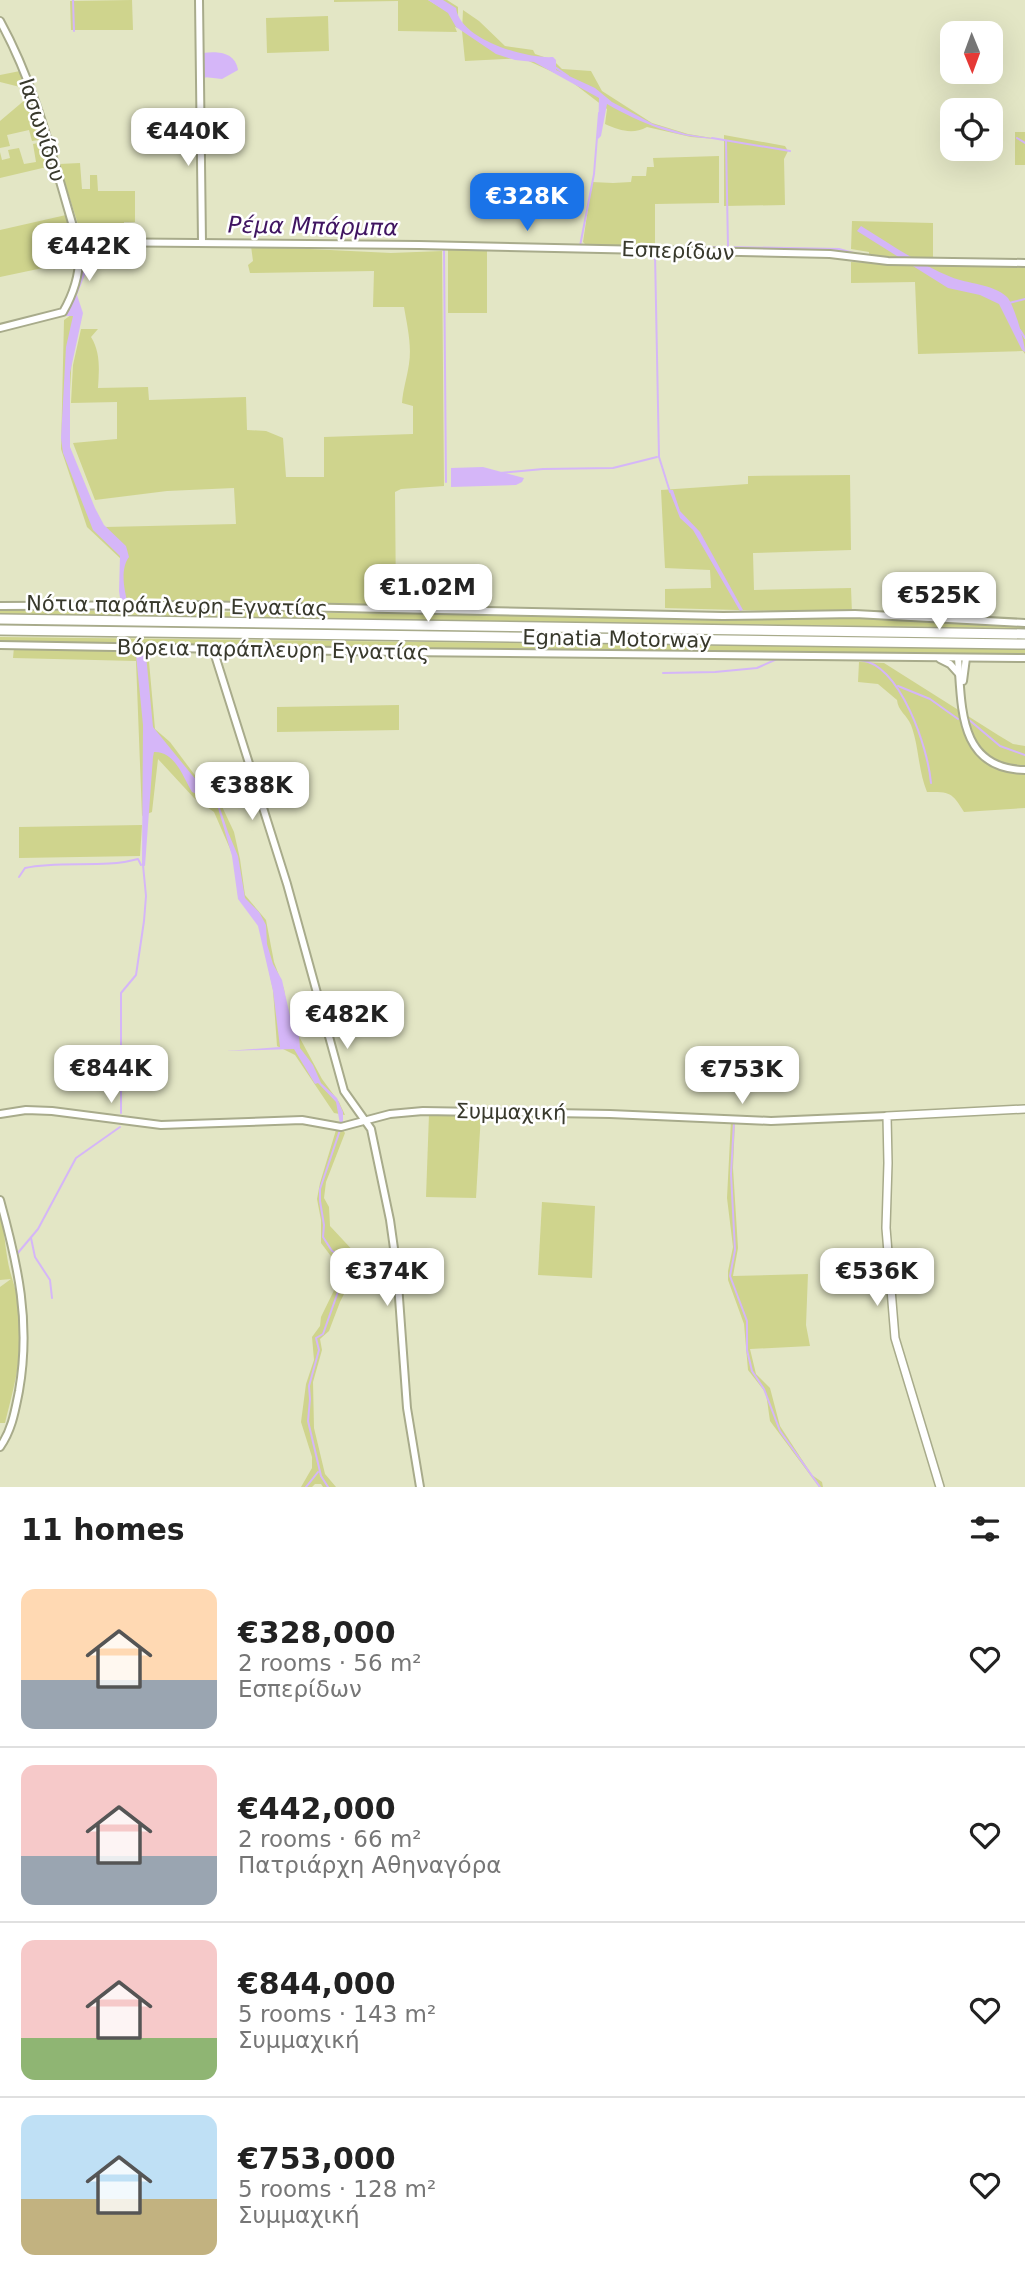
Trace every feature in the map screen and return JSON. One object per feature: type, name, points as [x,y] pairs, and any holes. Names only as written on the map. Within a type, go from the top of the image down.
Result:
[{"type":"highway","name":"Egnatia Motorway","points":[[0,619],[1025,634]]},
{"type":"highway","name":"Egnatia Motorway","points":[[0,629],[1025,645]]},
{"type":"main road","name":"Συμμαχική","points":[[887,1116],[1025,1109]]},
{"type":"main road","points":[[887,1116],[886,1228],[895,1338],[940,1487]]},
{"type":"street","points":[[199,0],[202,242]]},
{"type":"street","name":"Ιασωνίδου","points":[[0,21],[42,118],[78,242],[78,271],[63,313],[0,328]]},
{"type":"street","name":"Εσπερίδων","points":[[78,242],[419,244],[830,254],[888,261],[1025,263]]},
{"type":"street","name":"Νότια παράπλευρη Εγνατίας","points":[[0,606],[194,605],[723,616],[855,614],[1025,623]]},
{"type":"street","name":"Βόρεια παράπλευρη Εγνατίας","points":[[0,645],[1025,658]]},
{"type":"street","points":[[213,649],[287,884],[344,1091],[371,1129],[395,1252],[407,1408],[420,1487]]},
{"type":"street","points":[[939,658],[950,664],[959,674]]},
{"type":"street","points":[[961,692],[959,674],[962,658]]},
{"type":"street","points":[[962,658],[962,719],[968,735],[985,757],[1002,767],[1025,770]]},
{"type":"street","name":"Συμμαχική","points":[[0,1114],[32,1110],[161,1125],[303,1120],[341,1128],[390,1114],[423,1111],[610,1114],[771,1121],[887,1116]]},
{"type":"street","points":[[0,1199],[21,1293],[25,1338],[13,1421],[0,1447]]},
{"type":"green space","points":[[132,0],[133,30],[71,30],[70,1]]},
{"type":"green space","points":[[334,0],[428,0],[448,12],[431,0],[447,0],[458,7],[458,28],[455,27],[457,32],[398,31],[398,1]]},
{"type":"green space","points":[[463,10],[505,46],[533,50],[535,54],[553,60],[562,69],[591,71],[602,91],[652,123],[688,134],[718,139],[691,137],[647,127],[631,131],[615,128],[605,124],[607,109],[568,79],[522,58],[465,61]]},
{"type":"green space","points":[[328,16],[329,51],[267,53],[266,18]]},
{"type":"green space","points":[[20,71],[28,89],[0,82],[0,75]]},
{"type":"green space","points":[[31,98],[45,139],[32,141],[29,130],[7,135],[10,146],[0,148],[0,121],[26,99]]},
{"type":"green space","points":[[1015,132],[1025,132],[1025,165],[1015,165]]},
{"type":"green space","points":[[724,135],[785,146],[788,151],[784,159],[785,205],[724,206]]},
{"type":"green space","points":[[33,144],[46,144],[51,166],[0,178],[0,152],[2,160],[10,158],[8,150],[19,148],[24,164],[36,162]]},
{"type":"green space","points":[[719,156],[719,203],[655,204],[655,248],[587,246],[583,242],[592,182],[631,182],[632,176],[646,176],[647,167],[654,167],[653,158]]},
{"type":"green space","points":[[80,163],[82,189],[90,189],[90,175],[97,175],[98,191],[135,191],[135,222],[124,222],[124,230],[117,231],[117,240],[83,240],[59,164]]},
{"type":"green space","points":[[66,215],[76,244],[76,261],[0,277],[0,230]]},
{"type":"green space","points":[[852,221],[933,223],[933,259],[927,264],[1025,266],[1025,354],[1023,351],[918,354],[915,282],[851,283],[851,262],[905,264],[869,258],[869,252],[851,249]]},
{"type":"green space","points":[[251,246],[391,253],[442,251],[444,486],[401,489],[395,492],[396,605],[393,607],[128,604],[122,602],[122,560],[87,527],[61,449],[64,320],[71,315],[74,315],[67,448],[92,514],[105,527],[236,524],[234,488],[167,491],[95,500],[73,443],[117,439],[117,402],[71,403],[73,365],[81,329],[98,329],[91,337],[98,356],[98,388],[148,387],[149,400],[246,397],[247,430],[266,431],[283,438],[286,477],[324,477],[324,437],[413,434],[413,406],[402,403],[410,357],[404,307],[373,307],[374,271],[250,273],[248,265],[253,261]]},
{"type":"green space","points":[[448,249],[487,250],[487,313],[448,313]]},
{"type":"green space","points":[[850,475],[851,550],[753,553],[754,590],[851,588],[852,613],[665,608],[665,589],[711,588],[710,570],[665,568],[661,490],[748,484],[748,476]]},
{"type":"green space","points":[[0,610],[968,619],[1025,625],[1025,628],[58,616],[0,614]]},
{"type":"green space","points":[[0,625],[455,629],[455,632]]},
{"type":"green space","points":[[550,633],[1025,638],[1025,640]]},
{"type":"green space","points":[[0,637],[1025,649],[1025,654],[392,649],[0,642]]},
{"type":"green space","points":[[14,647],[148,650],[155,729],[170,742],[206,790],[218,798],[234,832],[245,895],[266,920],[274,962],[284,989],[288,1016],[345,1115],[334,1113],[295,1055],[277,1046],[273,990],[259,925],[238,895],[234,858],[214,812],[194,798],[158,759],[152,812],[142,816],[136,661],[13,658]]},
{"type":"green space","points":[[859,662],[884,663],[1013,744],[1025,746],[1025,808],[964,812],[950,794],[927,792],[914,733],[909,722],[897,700],[878,684],[858,682]]},
{"type":"green space","points":[[399,705],[399,730],[277,732],[277,707]]},
{"type":"green space","points":[[142,825],[140,856],[19,858],[19,827]]},
{"type":"green space","points":[[429,1114],[481,1114],[476,1198],[426,1197]]},
{"type":"green space","points":[[731,1120],[735,1121],[733,1168],[738,1248],[733,1276],[808,1274],[806,1325],[810,1346],[750,1349],[756,1374],[770,1388],[780,1426],[823,1487],[819,1487],[770,1421],[766,1393],[748,1370],[744,1324],[728,1280],[733,1247],[727,1198]]},
{"type":"green space","points":[[342,1129],[345,1133],[326,1182],[324,1198],[329,1207],[330,1226],[357,1255],[359,1264],[329,1331],[320,1339],[322,1350],[313,1382],[314,1428],[325,1474],[336,1487],[315,1484],[312,1487],[301,1487],[312,1468],[312,1457],[301,1422],[306,1384],[314,1360],[312,1337],[320,1326],[321,1317],[340,1278],[340,1268],[321,1243],[317,1199],[336,1130]]},
{"type":"green space","points":[[542,1202],[595,1206],[592,1278],[538,1275]]},
{"type":"green space","points":[[0,1218],[21,1326],[18,1363],[5,1423],[0,1423],[0,1287],[11,1279],[0,1280]]},
{"type":"shaded area","points":[[428,0],[443,0],[456,8],[460,19],[469,29],[496,45],[527,55],[553,57],[556,60],[556,70],[595,88],[612,102],[653,124],[686,134],[718,139],[688,136],[660,129],[607,104],[601,136],[598,139],[599,98],[534,62],[496,54],[456,27],[448,13]]},
{"type":"shaded area","points":[[214,52],[230,56],[238,70],[222,79],[204,77],[203,53]]},
{"type":"shaded area","points":[[861,226],[939,272],[1002,293],[1013,307],[1025,352],[999,304],[980,295],[948,288],[857,231]]},
{"type":"shaded area","points":[[84,266],[88,267],[77,295],[83,313],[70,373],[70,447],[104,525],[126,546],[129,557],[124,567],[124,580],[128,604],[121,605],[120,556],[93,530],[63,453],[61,438],[66,347],[73,316],[66,316]]},
{"type":"shaded area","points":[[483,467],[524,478],[516,485],[451,487],[451,468]]},
{"type":"shaded area","points":[[669,490],[673,490],[680,511],[700,532],[743,610],[740,611],[693,530],[680,518]]},
{"type":"shaded area","points":[[136,655],[146,655],[153,727],[219,805],[238,856],[245,898],[259,912],[266,925],[267,944],[273,964],[282,980],[290,1016],[299,1036],[300,1048],[313,1065],[321,1083],[337,1098],[343,1112],[343,1124],[340,1124],[336,1102],[318,1083],[315,1084],[294,1049],[226,1051],[280,1047],[273,991],[258,926],[238,899],[232,856],[214,801],[192,792],[173,760],[154,752],[145,866],[142,865],[143,725]]},
{"type":"waterway","points":[[73,0],[74,31]]},
{"type":"waterway","name":"Ρέμα Μπάρμπα","points":[[202,16],[203,53]]},
{"type":"waterway","points":[[555,67],[568,76]]},
{"type":"waterway","name":"Ρέμα Μπάρμπα","points":[[205,216],[203,95],[206,76]]},
{"type":"waterway","name":"Ρέμα Μπάρμπα","points":[[580,246],[594,174],[599,113]]},
{"type":"waterway","points":[[712,138],[790,151]]},
{"type":"waterway","points":[[1017,138],[1025,143]]},
{"type":"waterway","points":[[726,141],[728,247],[839,249],[857,254]]},
{"type":"waterway","points":[[83,271],[84,245]]},
{"type":"waterway","points":[[656,247],[728,247]]},
{"type":"waterway","name":"Ρέμα Μπάρμπα","points":[[444,248],[446,482]]},
{"type":"waterway","name":"Ρέμα Μπάρμπα","points":[[655,254],[659,457],[670,492]]},
{"type":"waterway","points":[[1009,303],[1025,299]]},
{"type":"waterway","points":[[1020,330],[1025,338]]},
{"type":"waterway","name":"Ρέμα Μπάρμπα","points":[[500,473],[613,468],[657,457]]},
{"type":"waterway","name":"Ρέμα Μπάρμπα","points":[[663,673],[757,668],[777,659],[845,660]]},
{"type":"waterway","points":[[861,660],[875,666],[900,692],[918,730],[931,783]]},
{"type":"waterway","points":[[898,686],[930,699],[958,719]]},
{"type":"waterway","points":[[968,719],[1000,746],[1025,755]]},
{"type":"waterway","points":[[19,877],[25,868],[39,866],[110,864],[138,859],[141,865]]},
{"type":"waterway","points":[[121,1113],[121,993],[136,975],[146,896],[143,865]]},
{"type":"waterway","name":"Ρέμα Μπάρμπα","points":[[734,1122],[731,1174],[735,1250],[730,1276],[747,1321],[747,1350],[752,1371],[764,1389],[780,1431],[820,1487]]},
{"type":"waterway","points":[[17,1254],[38,1229],[76,1158],[120,1127]]},
{"type":"waterway","points":[[328,1487],[321,1476],[308,1421],[309,1386],[319,1350],[316,1338],[323,1334],[339,1289],[347,1276],[350,1262],[332,1251],[323,1237],[320,1201],[320,1189],[340,1130]]},
{"type":"waterway","points":[[31,1238],[35,1257],[50,1280],[52,1298]]},
{"type":"waterway","points":[[306,1487],[318,1472]]}]
